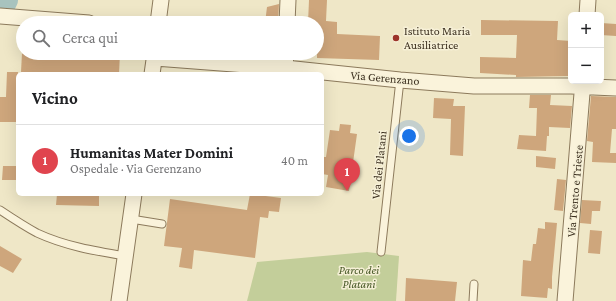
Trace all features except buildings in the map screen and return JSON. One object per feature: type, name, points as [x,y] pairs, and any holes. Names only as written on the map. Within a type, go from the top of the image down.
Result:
[{"type":"street","points":[[159,16],[161,0]]},
{"type":"street","points":[[287,16],[288,0]]},
{"type":"street","points":[[587,12],[588,0]]},
{"type":"street","points":[[0,16],[16,17]]},
{"type":"street","points":[[152,72],[154,60]]},
{"type":"street","name":"Via Gerenzano","points":[[198,60],[323,72]]},
{"type":"street","points":[[285,68],[286,60]]},
{"type":"street","name":"Via Gerenzano","points":[[324,72],[474,86],[571,86],[583,84],[616,88]]},
{"type":"street","name":"Via Trento e Trieste","points":[[565,301],[583,84]]},
{"type":"street","points":[[119,301],[134,196]]},
{"type":"lane","name":"Via dei Platani","points":[[381,252],[400,80]]},
{"type":"lane","points":[[0,210],[32,230],[55,240],[76,247],[126,256]]},
{"type":"lane","points":[[131,219],[162,224]]},
{"type":"lane","points":[[473,301],[474,284]]},
{"type":"green space","name":"Parco dei Platani","points":[[367,252],[399,256],[396,301],[247,301],[257,262]]},
{"type":"waterway","points":[[0,12],[6,0]]},
{"type":"place","name":"Istituto Maria Ausiliatrice","points":[[396,38]]},
{"type":"place","name":"Humanitas Mater Domini","points":[[347,191]]}]
